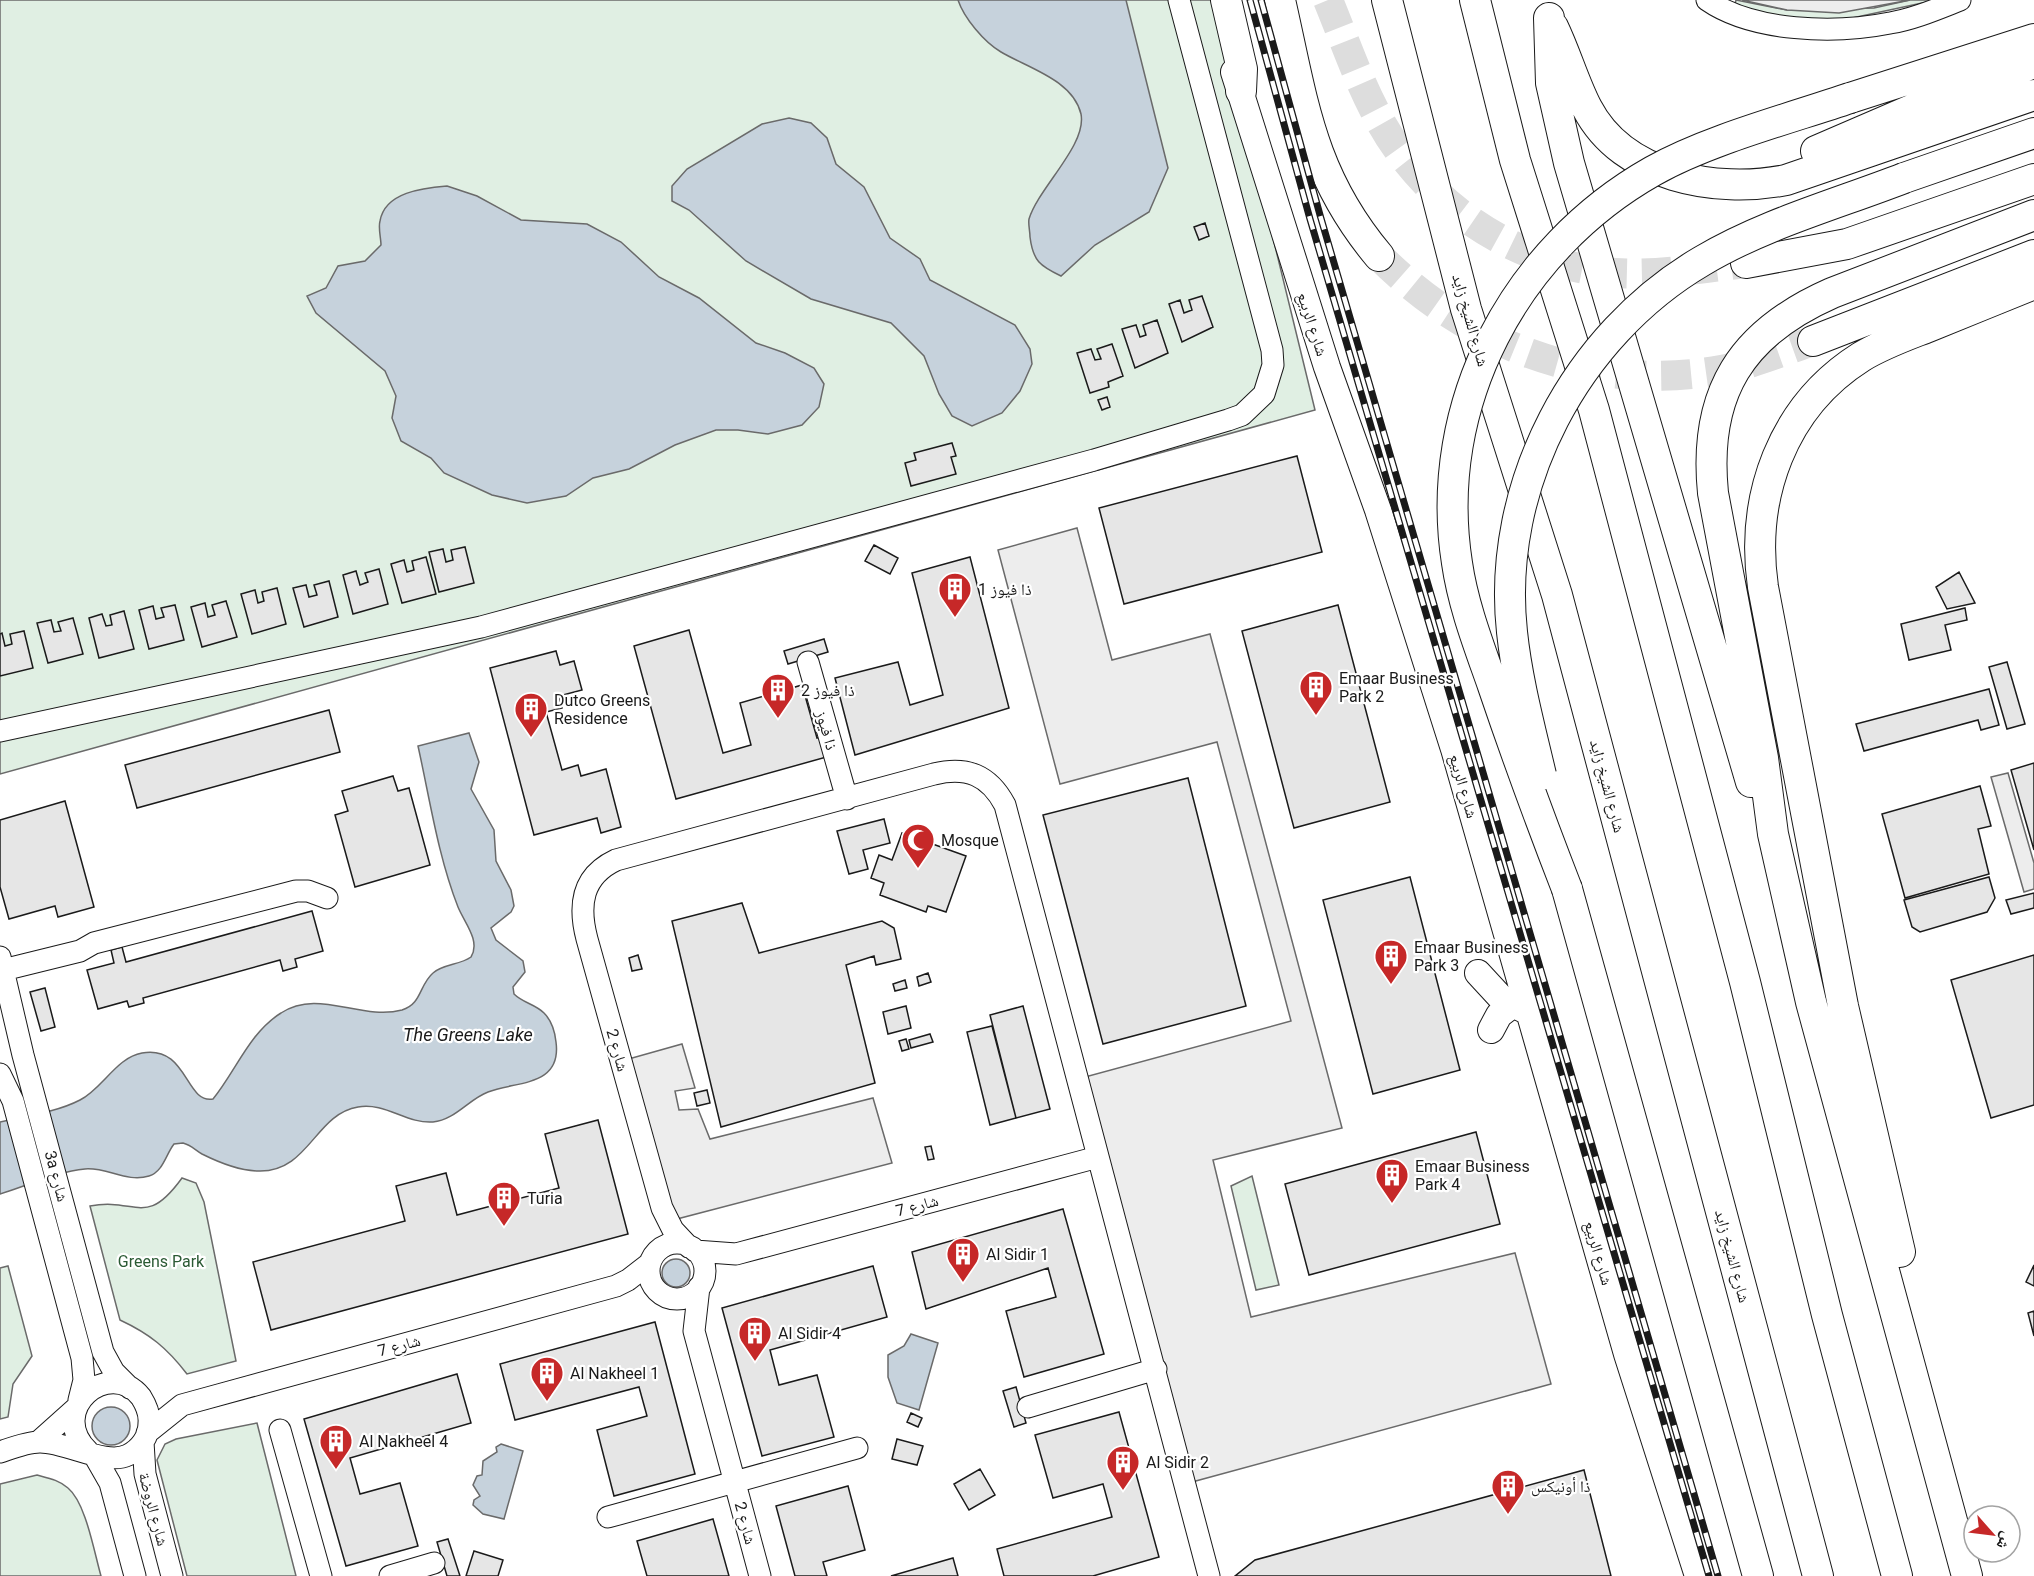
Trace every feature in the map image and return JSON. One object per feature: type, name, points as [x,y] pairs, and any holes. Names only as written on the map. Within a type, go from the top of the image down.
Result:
[{"type":"highway","points":[[1226,0],[1242,69],[1241,91]]},
{"type":"highway","points":[[1280,0],[1310,134],[1319,161],[1345,212],[1379,256]]},
{"type":"highway","name":"شارع الشيخ زايد","points":[[1387,0],[1467,309],[1557,595],[1818,1576]]},
{"type":"highway","points":[[1475,0],[1515,160],[1594,410],[1745,982],[1827,1315],[1897,1576]]},
{"type":"highway","points":[[1547,9],[1587,108],[1607,136],[1626,153],[1649,166],[1701,181],[1743,185],[1786,180],[2034,95]]},
{"type":"highway","points":[[1547,9],[1551,83],[1569,163],[1745,763],[1773,834]]},
{"type":"highway","points":[[1567,889],[1485,665],[1457,565],[1454,533],[1454,471],[1465,409],[1475,379],[1501,321],[1535,269],[1578,223],[1603,203],[1655,170],[1684,156],[1850,98],[2034,39]]},
{"type":"highway","points":[[1701,181],[1743,176],[1776,167],[1940,98],[2034,63]]},
{"type":"highway","points":[[1758,1576],[1567,889],[1517,671],[1511,631],[1513,551],[1520,512],[1545,437],[1563,401],[1610,336],[1638,308],[1669,283],[1738,242],[1904,178],[2034,133]]},
{"type":"highway","points":[[1746,263],[1847,244],[2034,179]]},
{"type":"highway","points":[[1967,1576],[1811,1002],[1773,834],[1763,758],[1713,492],[1710,461],[1712,429],[1721,398],[1734,370],[1753,344],[1776,322],[1804,305],[2034,215]]},
{"type":"highway","points":[[1813,341],[2034,255]]},
{"type":"highway","points":[[1926,1422],[1929,1395],[1926,1367],[1843,1006],[1762,587],[1758,543],[1759,521],[1768,478],[1785,438],[1810,401],[1842,371],[1879,347],[2034,284]]},
{"type":"main road","name":"شارع الربيع","points":[[1215,0],[1327,367],[1377,510],[1454,749],[1521,1009],[1698,1576]]},
{"type":"main road","points":[[1478,973],[1494,991],[1521,1009]]},
{"type":"main road","points":[[1491,1030],[1499,1016],[1521,1009]]},
{"type":"street","points":[[0,731],[481,627],[1094,460],[1242,415],[1259,400],[1270,380],[1272,350],[1179,0]]},
{"type":"street","points":[[1707,0],[1745,20],[1804,27],[1838,28],[1890,23],[1959,0]]},
{"type":"street","name":"ذا فيوز","points":[[808,662],[847,799]]},
{"type":"street","points":[[847,799],[960,770],[982,777],[1000,794],[1007,812],[1156,1369],[1209,1576]]},
{"type":"street","name":"شارع 2","points":[[692,1249],[673,1230],[662,1209],[584,927],[582,903],[585,891],[597,872],[616,861],[847,799]]},
{"type":"street","points":[[1,962],[84,950],[94,943],[296,891],[308,891],[327,898]]},
{"type":"street","name":"3a شارع","points":[[1,962],[103,1352],[114,1372],[134,1391]]},
{"type":"street","points":[[0,1040],[13,1031],[16,1023]]},
{"type":"street","name":"3a شارع","points":[[0,1074],[13,1101],[82,1359],[84,1380],[78,1404]]},
{"type":"street","name":"شارع 7","points":[[692,1249],[735,1254],[1098,1157]]},
{"type":"street","name":"شارع 2","points":[[652,1259],[661,1232],[662,1209]]},
{"type":"street","points":[[670,1244],[692,1249],[703,1262],[701,1283],[684,1298],[662,1295],[650,1279],[652,1259],[670,1244]]},
{"type":"street","name":"شارع 7","points":[[701,1283],[735,1254]]},
{"type":"street","name":"شارع 7","points":[[616,1286],[652,1259]]},
{"type":"street","name":"شارع 2","points":[[694,1330],[701,1283]]},
{"type":"street","name":"شارع 7","points":[[145,1437],[182,1405],[616,1286],[639,1287],[662,1295]]},
{"type":"street","name":"شارع 2","points":[[662,1295],[681,1311],[694,1330],[760,1576]]},
{"type":"street","points":[[1028,1407],[1156,1369]]},
{"type":"street","points":[[0,1452],[38,1442],[116,1459],[136,1450],[145,1437],[148,1412],[134,1391],[121,1384],[102,1384],[93,1388],[38,1442]]},
{"type":"street","name":"شارع 7","points":[[134,1391],[182,1405]]},
{"type":"street","points":[[78,1404],[74,1427],[81,1445],[91,1453],[110,1483],[135,1576]]},
{"type":"street","points":[[280,1430],[321,1576]]},
{"type":"street","name":"شارع الروضة","points":[[145,1437],[145,1474],[172,1576]]},
{"type":"street","points":[[608,1516],[857,1448]]},
{"type":"street","points":[[390,1576],[434,1563]]},
{"type":"green space","points":[[0,0],[1215,0],[1315,410],[0,774]]},
{"type":"green space","points":[[1736,0],[1787,10],[1874,8],[1910,0],[1936,0],[1843,20],[1785,19],[1734,8]]},
{"type":"green space","points":[[1252,1176],[1279,1285],[1256,1290],[1231,1186]]},
{"type":"green space","name":"Greens Park","points":[[182,1178],[196,1183],[204,1202],[236,1361],[187,1374],[157,1342],[120,1320],[90,1206],[106,1204],[149,1207],[159,1203]]},
{"type":"green space","points":[[8,1266],[32,1356],[13,1384],[8,1417],[0,1419],[0,1268]]},
{"type":"green space","points":[[257,1423],[296,1576],[187,1576],[157,1460],[165,1444],[176,1439]]},
{"type":"green space","points":[[37,1475],[61,1483],[74,1495],[85,1516],[101,1576],[0,1576],[0,1484]]},
{"type":"shaded area","points":[[1742,0],[1910,0],[1839,13],[1787,10]]},
{"type":"shaded area","points":[[1077,528],[1112,660],[1210,634],[1342,1128],[1213,1160],[1251,1317],[1515,1253],[1551,1384],[1192,1482],[1085,1077],[1291,1021],[1217,742],[1060,784],[998,550]]},
{"type":"shaded area","points":[[2008,773],[2034,863],[2034,889],[2024,892],[1991,777]]},
{"type":"shaded area","points":[[682,1044],[695,1088],[675,1091],[679,1110],[698,1109],[710,1139],[873,1098],[892,1163],[673,1220],[625,1060]]},
{"type":"water","points":[[958,0],[1126,0],[1168,168],[1149,212],[1095,245],[1061,276],[1043,266],[1033,252],[1029,219],[1042,193],[1077,139],[1081,126],[1081,114],[1069,92],[1059,84],[1001,52],[988,42],[970,22]]},
{"type":"water","points":[[789,118],[811,123],[827,138],[836,164],[864,187],[890,238],[920,259],[930,280],[1015,325],[1030,349],[1032,364],[1020,391],[1002,413],[972,426],[952,416],[939,394],[924,356],[891,323],[811,299],[746,261],[689,210],[672,201],[672,186],[687,169],[762,124]]},
{"type":"water","points":[[447,186],[477,196],[521,220],[587,224],[621,242],[659,277],[699,298],[756,343],[785,353],[814,368],[824,384],[819,407],[802,425],[768,434],[716,430],[675,445],[629,469],[593,478],[566,496],[527,503],[492,495],[444,473],[431,458],[401,441],[392,418],[396,396],[385,371],[316,313],[307,296],[326,288],[338,266],[365,261],[381,245],[380,221],[383,211],[389,204],[406,193]]},
{"type":"water","name":"The Greens Lake","points":[[469,733],[479,762],[471,789],[494,830],[496,861],[511,890],[514,906],[511,912],[491,928],[496,940],[523,961],[525,972],[513,987],[514,994],[540,1010],[547,1016],[553,1027],[556,1057],[552,1067],[545,1075],[535,1080],[488,1092],[448,1117],[433,1122],[414,1120],[368,1106],[343,1112],[331,1120],[301,1153],[276,1169],[252,1171],[237,1168],[208,1157],[183,1143],[174,1144],[158,1171],[149,1176],[133,1178],[101,1170],[75,1170],[0,1194],[0,1122],[51,1111],[80,1100],[125,1060],[142,1053],[157,1053],[169,1058],[177,1065],[197,1093],[204,1098],[213,1099],[251,1042],[270,1021],[281,1013],[295,1006],[310,1004],[325,1004],[371,1012],[402,1010],[417,999],[433,973],[471,957],[474,951],[473,938],[458,907],[445,868],[418,746]]},
{"type":"water","points":[[676,1259],[686,1263],[690,1273],[686,1283],[676,1287],[666,1283],[662,1273],[666,1263]]},
{"type":"water","points":[[911,1334],[938,1343],[919,1410],[897,1403],[888,1377],[888,1355],[904,1346]]},
{"type":"water","points":[[111,1407],[124,1413],[130,1426],[124,1439],[111,1445],[98,1439],[92,1426],[98,1413]]},
{"type":"water","points":[[501,1444],[523,1451],[504,1519],[483,1514],[473,1505],[474,1500],[480,1496],[473,1485],[477,1476],[482,1475],[483,1461],[497,1452],[496,1447]]},
{"type":"building","points":[[1205,223],[1209,236],[1199,240],[1194,227]]},
{"type":"building","points":[[1202,296],[1213,327],[1182,342],[1169,304],[1180,300],[1184,313],[1192,310],[1189,300]]},
{"type":"building","points":[[1157,320],[1168,353],[1135,368],[1122,329],[1136,325],[1140,337],[1146,335],[1143,325]]},
{"type":"building","points":[[1112,344],[1123,376],[1108,382],[1109,387],[1090,393],[1077,353],[1091,349],[1095,360],[1101,359],[1097,349]]},
{"type":"building","points":[[1107,397],[1110,407],[1102,410],[1098,400]]},
{"type":"building","points":[[952,443],[956,456],[951,457],[956,474],[911,486],[905,463],[916,460],[914,453]]},
{"type":"building","points":[[1297,456],[1322,552],[1124,604],[1099,508]]},
{"type":"building","points":[[874,545],[898,558],[890,574],[865,561]]},
{"type":"building","points":[[465,547],[474,583],[439,592],[429,552],[443,549],[446,562],[453,560],[451,550]]},
{"type":"building","points":[[426,557],[436,594],[402,603],[391,564],[404,560],[407,572],[414,570],[412,561]]},
{"type":"building","name":"ذا فيوز 1","points":[[970,557],[1009,708],[855,755],[835,678],[898,662],[910,705],[943,695],[912,573]]},
{"type":"building","points":[[379,569],[388,604],[353,614],[343,575],[356,571],[360,585],[368,582],[365,573]]},
{"type":"building","points":[[1959,572],[1975,603],[1947,609],[1936,587]]},
{"type":"building","points":[[329,581],[338,617],[304,627],[293,588],[306,585],[309,597],[317,595],[314,585]]},
{"type":"building","points":[[277,588],[286,624],[252,634],[241,594],[255,590],[258,603],[264,601],[262,592]]},
{"type":"building","points":[[226,601],[237,637],[202,647],[191,607],[205,603],[208,617],[215,615],[212,605]]},
{"type":"building","points":[[175,605],[184,640],[149,649],[139,610],[153,606],[156,619],[164,617],[161,608]]},
{"type":"building","name":"Emaar Business Park 2","points":[[1338,605],[1390,802],[1294,828],[1242,631]]},
{"type":"building","points":[[1965,608],[1967,620],[1945,625],[1951,650],[1909,660],[1901,624]]},
{"type":"building","points":[[124,611],[134,649],[99,658],[89,618],[102,614],[106,626],[112,625],[110,615]]},
{"type":"building","points":[[73,618],[83,654],[48,663],[37,623],[51,620],[54,632],[61,631],[58,622]]},
{"type":"building","name":"ذا فيوز 2","points":[[689,630],[723,753],[751,745],[740,703],[802,685],[817,738],[824,736],[830,756],[676,799],[634,646]]},
{"type":"building","points":[[24,631],[33,668],[0,676],[0,634],[2,633],[5,646],[12,644],[10,634]]},
{"type":"building","points":[[824,639],[828,652],[788,664],[784,651]]},
{"type":"building","name":"Dutco Greens Residence","points":[[556,651],[560,665],[574,661],[582,690],[559,696],[562,708],[546,712],[562,770],[578,765],[581,776],[606,769],[621,827],[601,833],[597,818],[534,835],[490,668]]},
{"type":"building","points":[[2007,662],[2025,724],[2007,729],[1989,667]]},
{"type":"building","points":[[1989,689],[1999,725],[1981,730],[1978,720],[1864,751],[1856,724]]},
{"type":"building","points":[[329,710],[340,752],[137,808],[125,765]]},
{"type":"building","points":[[2034,763],[2034,850],[2011,770]]},
{"type":"building","points":[[393,776],[398,791],[409,788],[430,865],[355,887],[335,815],[348,811],[342,791]]},
{"type":"building","points":[[1188,778],[1246,1006],[1103,1044],[1043,815]]},
{"type":"building","points":[[1980,786],[1991,826],[1978,829],[1989,874],[1905,898],[1882,814]]},
{"type":"building","points":[[65,801],[94,907],[58,917],[55,906],[9,919],[0,887],[0,820]]},
{"type":"building","points":[[884,819],[890,843],[863,850],[868,869],[849,874],[837,831]]},
{"type":"building","name":"Mosque","points":[[902,833],[966,856],[946,912],[928,906],[926,912],[880,895],[884,883],[871,878],[879,855],[892,860]]},
{"type":"building","name":"Emaar Business Park 3","points":[[1410,877],[1460,1070],[1373,1094],[1323,900]]},
{"type":"building","points":[[1989,877],[1995,898],[1987,912],[1920,932],[1912,927],[1904,900]]},
{"type":"building","points":[[2034,893],[2034,908],[2011,914],[2006,900]]},
{"type":"building","points":[[742,903],[759,953],[882,921],[894,928],[901,959],[876,965],[874,956],[846,965],[875,1083],[721,1127],[672,921]]},
{"type":"building","points":[[312,911],[323,951],[295,959],[297,967],[283,971],[280,960],[143,998],[144,1003],[129,1007],[127,1001],[98,1009],[87,970],[114,963],[111,950],[122,947],[126,962]]},
{"type":"building","points":[[638,955],[642,969],[632,971],[629,958]]},
{"type":"building","points":[[2034,955],[2034,1105],[1991,1118],[1951,980]]},
{"type":"building","points":[[928,973],[931,982],[919,986],[917,977]]},
{"type":"building","points":[[905,980],[907,988],[895,991],[893,984]]},
{"type":"building","points":[[45,988],[55,1027],[41,1031],[30,992]]},
{"type":"building","points":[[906,1006],[911,1028],[888,1034],[883,1012]]},
{"type":"building","points":[[1023,1006],[1050,1109],[1016,1118],[990,1015]]},
{"type":"building","points":[[992,1026],[1016,1118],[990,1125],[967,1032]]},
{"type":"building","points":[[930,1034],[933,1042],[911,1048],[909,1040]]},
{"type":"building","points":[[906,1039],[909,1049],[902,1051],[899,1041]]},
{"type":"building","points":[[707,1090],[710,1103],[697,1106],[694,1093]]},
{"type":"building","name":"Turia","points":[[598,1120],[628,1234],[271,1330],[253,1262],[405,1221],[396,1186],[446,1173],[457,1215],[559,1188],[545,1134]]},
{"type":"building","name":"Emaar Business Park 4","points":[[1476,1132],[1500,1224],[1309,1275],[1285,1184]]},
{"type":"building","points":[[931,1146],[934,1159],[928,1160],[925,1147]]},
{"type":"building","name":"Al Sidir 1","points":[[1063,1209],[1104,1354],[1024,1377],[1006,1311],[1056,1297],[1048,1268],[926,1309],[912,1252]]},
{"type":"building","points":[[2034,1265],[2034,1286],[2026,1282]]},
{"type":"building","name":"Al Sidir 4","points":[[873,1266],[887,1317],[770,1350],[779,1385],[817,1375],[834,1437],[762,1456],[722,1308]]},
{"type":"building","points":[[2034,1311],[2034,1336],[2028,1313]]},
{"type":"building","name":"Al Nakheel 1","points":[[655,1322],[695,1474],[614,1496],[597,1430],[647,1416],[639,1387],[515,1420],[500,1364]]},
{"type":"building","name":"Al Nakheel 4","points":[[457,1374],[471,1423],[350,1458],[360,1494],[400,1483],[418,1546],[346,1566],[304,1419]]},
{"type":"building","points":[[1016,1387],[1026,1423],[1014,1427],[1003,1391]]},
{"type":"building","name":"Al Sidir 2","points":[[1119,1412],[1159,1557],[1093,1576],[1004,1576],[997,1549],[1112,1517],[1103,1484],[1053,1498],[1035,1435]]},
{"type":"building","points":[[911,1413],[922,1418],[918,1427],[907,1422]]},
{"type":"building","points":[[897,1439],[923,1446],[917,1465],[892,1459]]},
{"type":"building","points":[[980,1469],[995,1495],[969,1510],[954,1484]]},
{"type":"building","name":"ذا أونيكس","points":[[1584,1470],[1611,1576],[1235,1576],[1255,1560]]},
{"type":"building","points":[[848,1486],[865,1550],[823,1562],[827,1576],[795,1576],[776,1506]]},
{"type":"building","points":[[713,1519],[729,1576],[647,1576],[637,1541]]},
{"type":"building","points":[[448,1539],[460,1576],[447,1576],[437,1542]]},
{"type":"building","points":[[474,1551],[503,1560],[498,1576],[466,1576]]},
{"type":"building","points":[[953,1558],[958,1576],[891,1576]]},
{"type":"tunnel","points":[[1328,0],[1364,89],[1397,148],[1447,203],[1477,225],[1509,244],[1543,258],[1578,268],[1615,273],[1647,273],[1746,263]]},
{"type":"tunnel","points":[[1379,256],[1414,288],[1453,315],[1493,338],[1536,356],[1581,368],[1627,375],[1674,375],[1721,370],[1756,361],[1813,341]]},
{"type":"railway","points":[[1250,0],[1310,219],[1709,1576]]},
{"type":"railway","points":[[1261,0],[1320,215],[1718,1576]]},
{"type":"place","name":"ذا فيوز 1","points":[[955,618]]},
{"type":"place","name":"Emaar Business Park 2","points":[[1316,716]]},
{"type":"place","name":"ذا فيوز 2","points":[[778,719]]},
{"type":"place","name":"Dutco Greens Residence","points":[[531,738]]},
{"type":"place","name":"Mosque","points":[[918,869]]},
{"type":"place","name":"Emaar Business Park 3","points":[[1391,985]]},
{"type":"place","name":"Emaar Business Park 4","points":[[1392,1204]]},
{"type":"place","name":"Turia","points":[[504,1227]]},
{"type":"place","name":"Al Sidir 1","points":[[963,1283]]},
{"type":"place","name":"Al Sidir 4","points":[[755,1362]]},
{"type":"place","name":"Al Nakheel 1","points":[[547,1402]]},
{"type":"place","name":"Al Nakheel 4","points":[[336,1470]]},
{"type":"place","name":"Al Sidir 2","points":[[1123,1491]]},
{"type":"place","name":"ذا أونيكس","points":[[1508,1515]]}]
